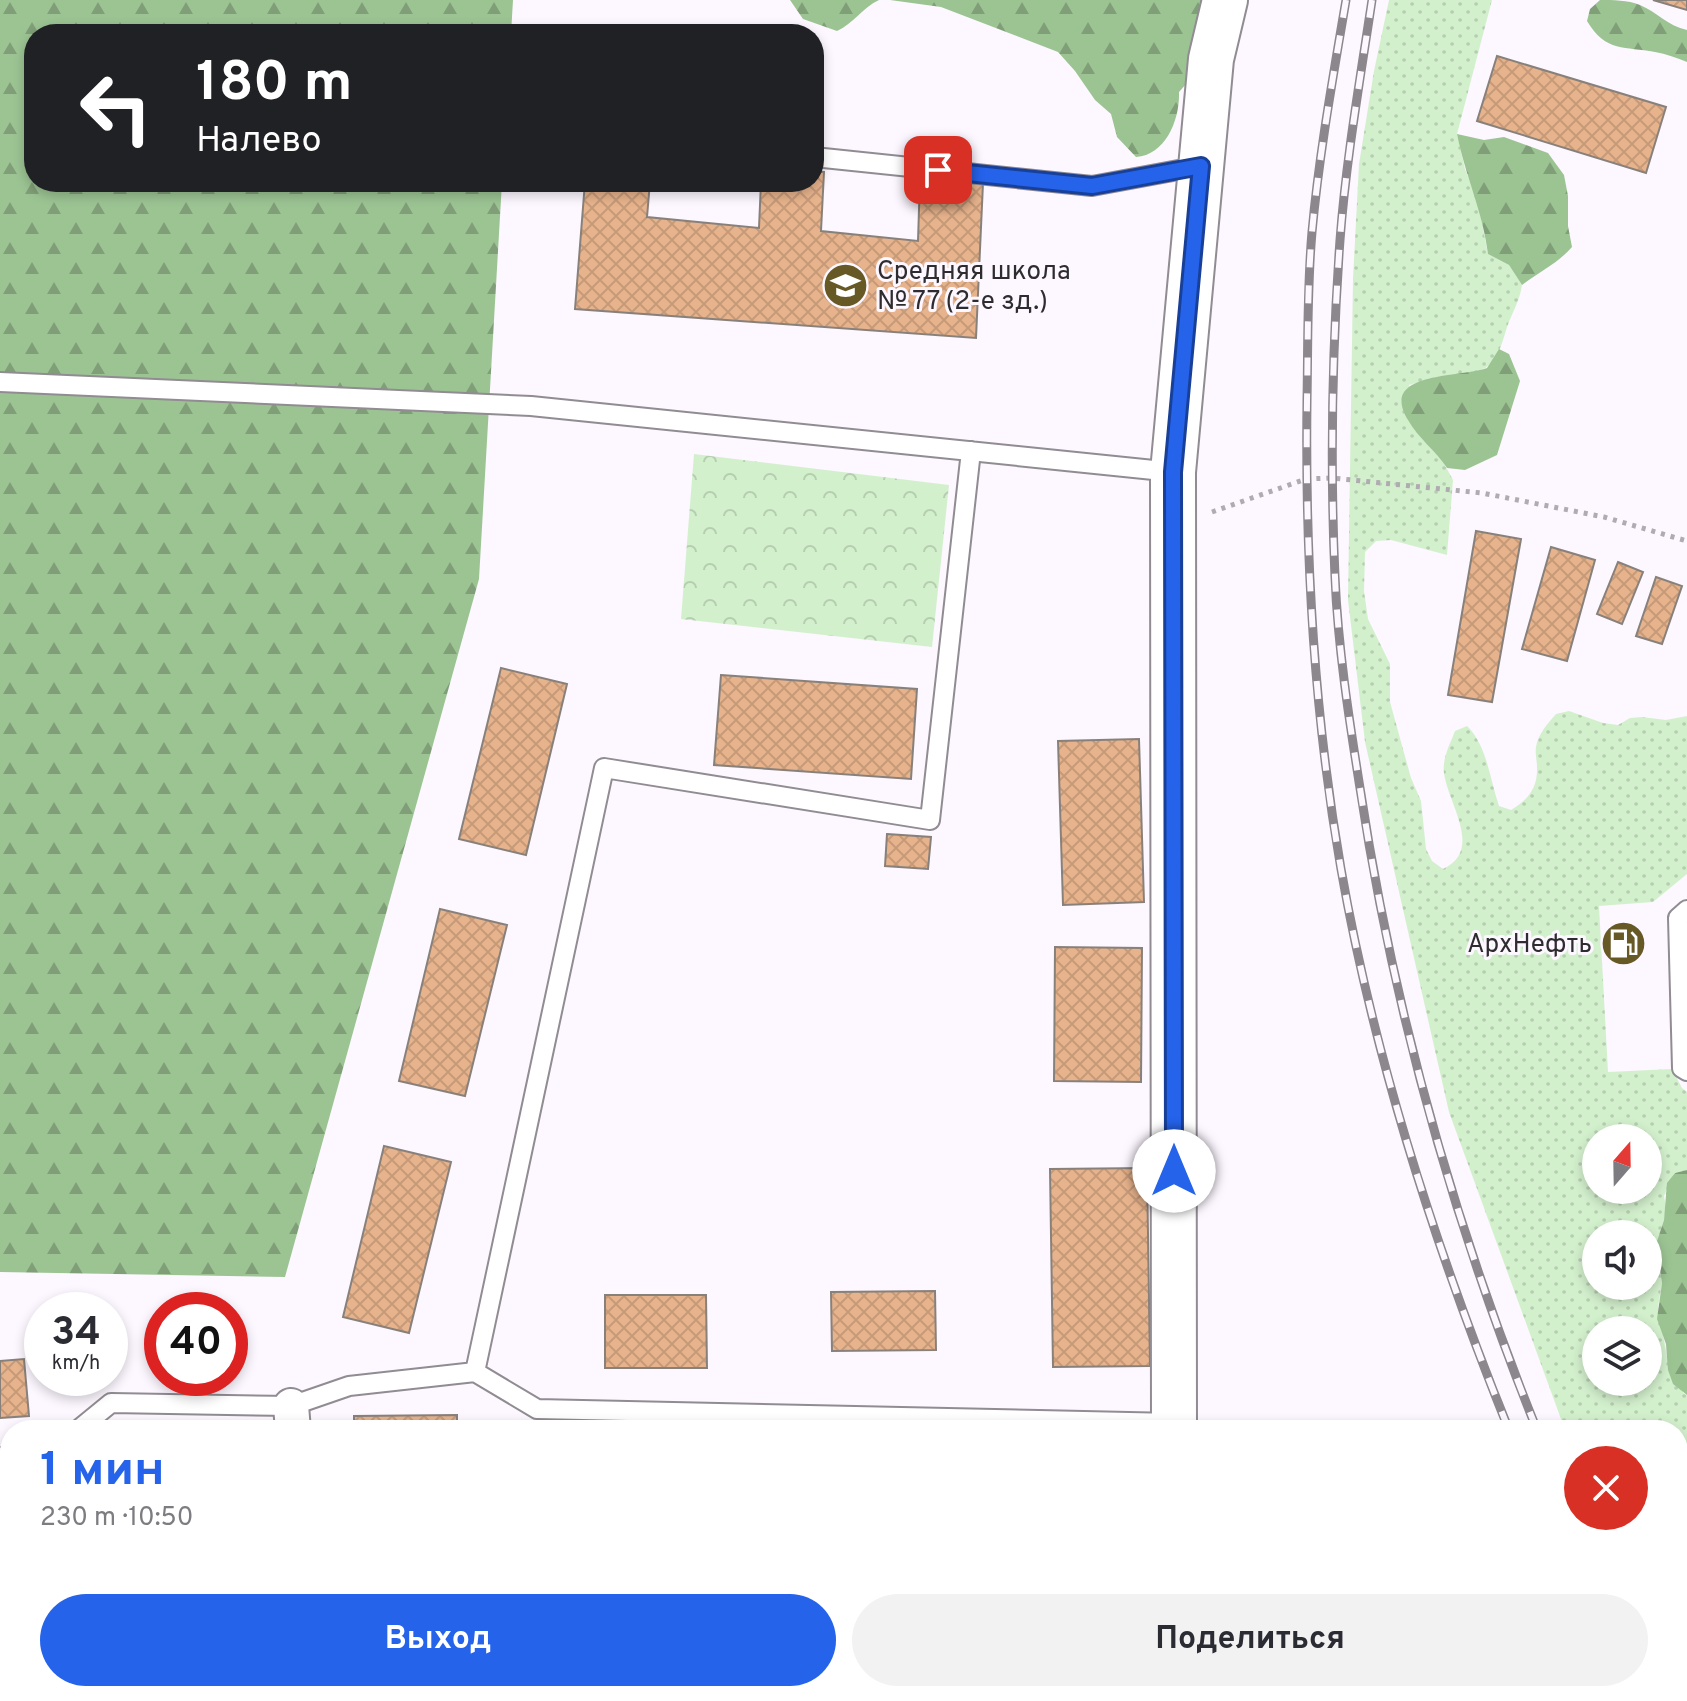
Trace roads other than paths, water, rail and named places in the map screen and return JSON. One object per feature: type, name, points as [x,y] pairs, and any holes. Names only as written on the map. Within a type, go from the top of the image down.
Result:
[{"type":"street","points":[[1174,1420],[1173,472],[1211,59],[1225,0]]},
{"type":"lane","points":[[824,158],[1092,186],[1201,166]]},
{"type":"lane","points":[[0,382],[531,406],[1173,472]]},
{"type":"lane","points":[[475,1372],[604,768],[930,820],[971,451]]},
{"type":"lane","points":[[1687,910],[1678,918],[1682,1068],[1687,1071]]},
{"type":"lane","points":[[90,1420],[111,1403],[292,1418],[349,1386],[475,1372],[537,1409],[949,1420]]},
{"type":"railway","points":[[1346,0],[1318,174],[1308,295],[1310,577],[1324,752],[1355,940],[1390,1083],[1433,1224],[1505,1420]]},
{"type":"railway","points":[[1372,0],[1346,180],[1335,324],[1333,493],[1336,604],[1341,657],[1374,870],[1409,1033],[1453,1194],[1533,1420]]},
{"type":"place","name":"Средняя школа № 77 (2-е зд.)","points":[[846,285]]},
{"type":"place","name":"АрхНефть","points":[[1623,943]]}]
